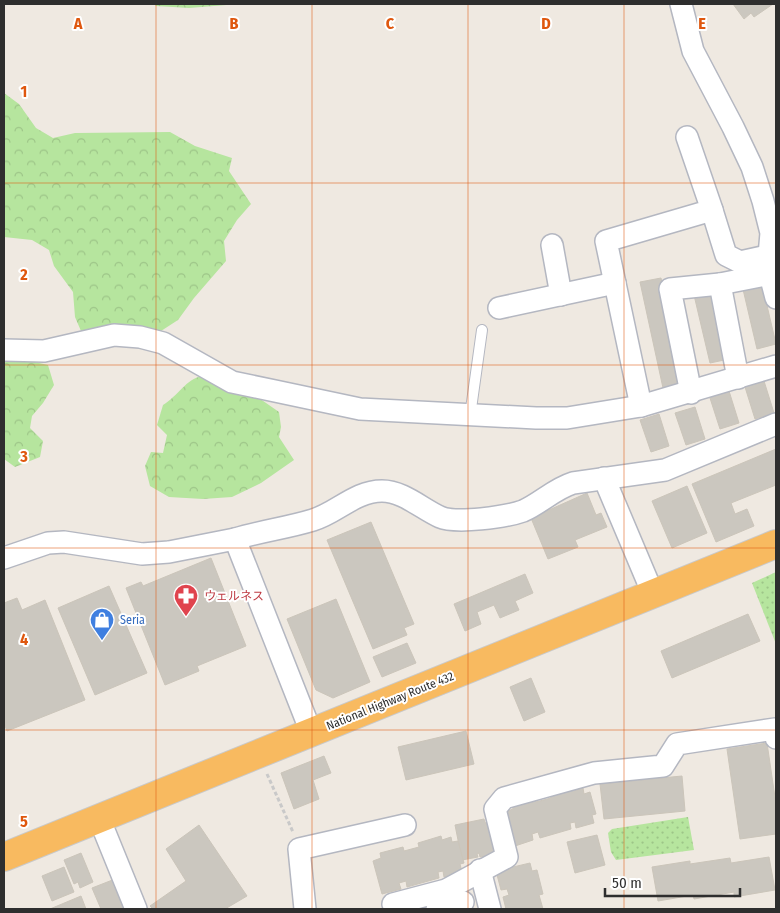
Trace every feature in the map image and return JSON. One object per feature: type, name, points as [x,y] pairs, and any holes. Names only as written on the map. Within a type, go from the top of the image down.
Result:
[{"type":"highway","name":"National Highway Route 432","points":[[4,857],[776,544]]},
{"type":"street","points":[[681,4],[693,51],[752,167],[764,201],[771,233],[768,265],[776,298]]},
{"type":"street","points":[[687,137],[726,255],[740,262],[768,265]]},
{"type":"street","points":[[641,406],[606,241],[712,210]]},
{"type":"street","points":[[552,245],[561,295]]},
{"type":"street","points":[[692,392],[670,290],[720,284],[768,265]]},
{"type":"street","points":[[499,308],[615,283]]},
{"type":"street","points":[[720,284],[738,378]]},
{"type":"street","points":[[4,350],[44,351],[114,335],[140,337],[163,344],[232,382],[360,409],[470,416],[567,418],[641,406],[776,366]]},
{"type":"street","points":[[4,558],[48,543],[64,542],[142,554],[168,552],[235,539],[314,520],[354,497],[373,491],[396,493],[442,518],[453,520],[513,514],[532,506],[561,487],[604,478],[665,470],[776,424]]},
{"type":"street","points":[[604,478],[653,594]]},
{"type":"street","points":[[235,539],[311,732]]},
{"type":"street","points":[[393,904],[446,890],[507,856],[495,810],[504,798],[594,773],[663,766],[677,744],[774,729],[776,738]]},
{"type":"street","points":[[99,818],[136,909]]},
{"type":"street","points":[[306,909],[299,849],[406,824]]},
{"type":"street","points":[[480,870],[490,909]]},
{"type":"street","points":[[437,909],[462,902]]},
{"type":"lane","points":[[470,416],[482,330]]},
{"type":"path","points":[[260,754],[299,849]]},
{"type":"green space","points":[[154,4],[239,4],[189,8],[156,6]]},
{"type":"green space","points":[[4,93],[19,104],[36,128],[53,138],[75,133],[170,132],[195,146],[232,158],[229,171],[251,204],[237,220],[224,241],[226,261],[178,320],[161,331],[114,327],[81,331],[75,317],[73,292],[54,266],[49,250],[32,240],[4,237]]},
{"type":"green space","points":[[12,357],[48,365],[54,385],[32,416],[30,428],[43,441],[40,457],[15,467],[4,459],[4,363]]},
{"type":"green space","points":[[202,376],[256,396],[279,412],[281,427],[279,437],[294,460],[261,483],[232,497],[203,499],[169,497],[150,486],[145,466],[151,452],[163,453],[167,435],[157,425],[163,405],[191,381]]},
{"type":"green space","points":[[776,572],[776,644],[752,583]]},
{"type":"green space","points":[[688,817],[694,850],[616,860],[611,852],[608,833],[612,829]]},
{"type":"building","points":[[733,4],[773,4],[754,17],[751,13],[744,19]]},
{"type":"building","points":[[661,278],[684,383],[663,388],[640,282]]},
{"type":"building","points":[[761,280],[776,344],[757,349],[742,285]]},
{"type":"building","points":[[713,290],[729,359],[710,363],[694,295]]},
{"type":"building","points":[[764,381],[774,413],[755,419],[745,387]]},
{"type":"building","points":[[729,391],[739,423],[720,429],[710,398]]},
{"type":"building","points":[[695,407],[705,439],[686,445],[675,413]]},
{"type":"building","points":[[659,414],[669,446],[651,452],[640,420]]},
{"type":"building","points":[[776,449],[776,485],[731,503],[735,514],[747,509],[754,526],[716,542],[692,484]]},
{"type":"building","points":[[687,486],[707,533],[672,548],[652,501]]},
{"type":"building","points":[[587,493],[596,515],[601,513],[607,527],[575,540],[578,547],[548,559],[531,518]]},
{"type":"building","points":[[371,522],[414,624],[404,628],[407,635],[373,649],[327,540]]},
{"type":"building","name":"ウェルネス","points":[[211,558],[246,646],[197,666],[199,671],[165,685],[126,588],[141,582],[143,586]]},
{"type":"building","points":[[525,574],[533,593],[515,601],[519,610],[500,618],[494,605],[477,612],[481,624],[465,631],[454,604]]},
{"type":"building","name":"Seria","points":[[109,586],[147,673],[95,695],[58,608]]},
{"type":"building","points":[[17,598],[22,610],[45,600],[85,700],[7,731],[4,723],[4,603]]},
{"type":"building","points":[[336,599],[370,682],[333,698],[316,690],[287,619]]},
{"type":"building","points":[[748,614],[760,641],[672,678],[661,651]]},
{"type":"building","points":[[407,643],[416,663],[382,677],[373,657]]},
{"type":"building","points":[[531,678],[545,712],[524,721],[510,687]]},
{"type":"building","points":[[466,731],[474,764],[406,780],[398,747]]},
{"type":"building","points":[[767,743],[776,804],[776,834],[740,839],[727,749]]},
{"type":"building","points":[[324,756],[331,773],[313,780],[319,799],[294,809],[281,773]]},
{"type":"building","points":[[682,776],[685,811],[604,819],[600,784]]},
{"type":"building","points":[[573,787],[574,791],[583,788],[584,794],[590,792],[596,814],[592,815],[594,823],[576,828],[575,822],[570,823],[571,829],[540,838],[538,832],[532,834],[533,840],[515,846],[505,812],[513,809],[512,804],[535,798],[536,802],[551,798],[550,794]]},
{"type":"building","points":[[484,819],[485,823],[491,821],[497,854],[480,857],[479,853],[477,854],[478,857],[462,860],[455,825]]},
{"type":"building","points":[[199,825],[247,896],[225,909],[153,909],[150,906],[186,881],[166,849]]},
{"type":"building","points":[[597,835],[605,865],[575,873],[567,842]]},
{"type":"building","points":[[441,836],[442,840],[451,837],[452,842],[458,841],[464,863],[460,864],[462,872],[444,877],[443,871],[438,872],[439,878],[407,887],[406,881],[399,883],[401,889],[382,894],[373,861],[381,858],[380,853],[403,847],[404,851],[419,847],[418,843]]},
{"type":"building","points":[[81,853],[93,882],[80,888],[78,882],[74,884],[64,860]]},
{"type":"building","points":[[769,857],[775,890],[734,897],[734,892],[694,899],[693,895],[658,901],[652,867],[690,861],[690,864],[730,858],[731,863]]},
{"type":"building","points":[[530,863],[532,871],[537,870],[543,894],[539,895],[543,909],[506,909],[503,897],[509,895],[507,889],[501,890],[496,871]]},
{"type":"building","points":[[64,867],[74,892],[52,901],[42,876]]},
{"type":"building","points":[[115,879],[128,909],[101,909],[92,888]]},
{"type":"building","points":[[81,896],[86,909],[50,909]]},
{"type":"place","name":"ウェルネス","points":[[186,617]]},
{"type":"place","name":"Seria","points":[[102,641]]}]
